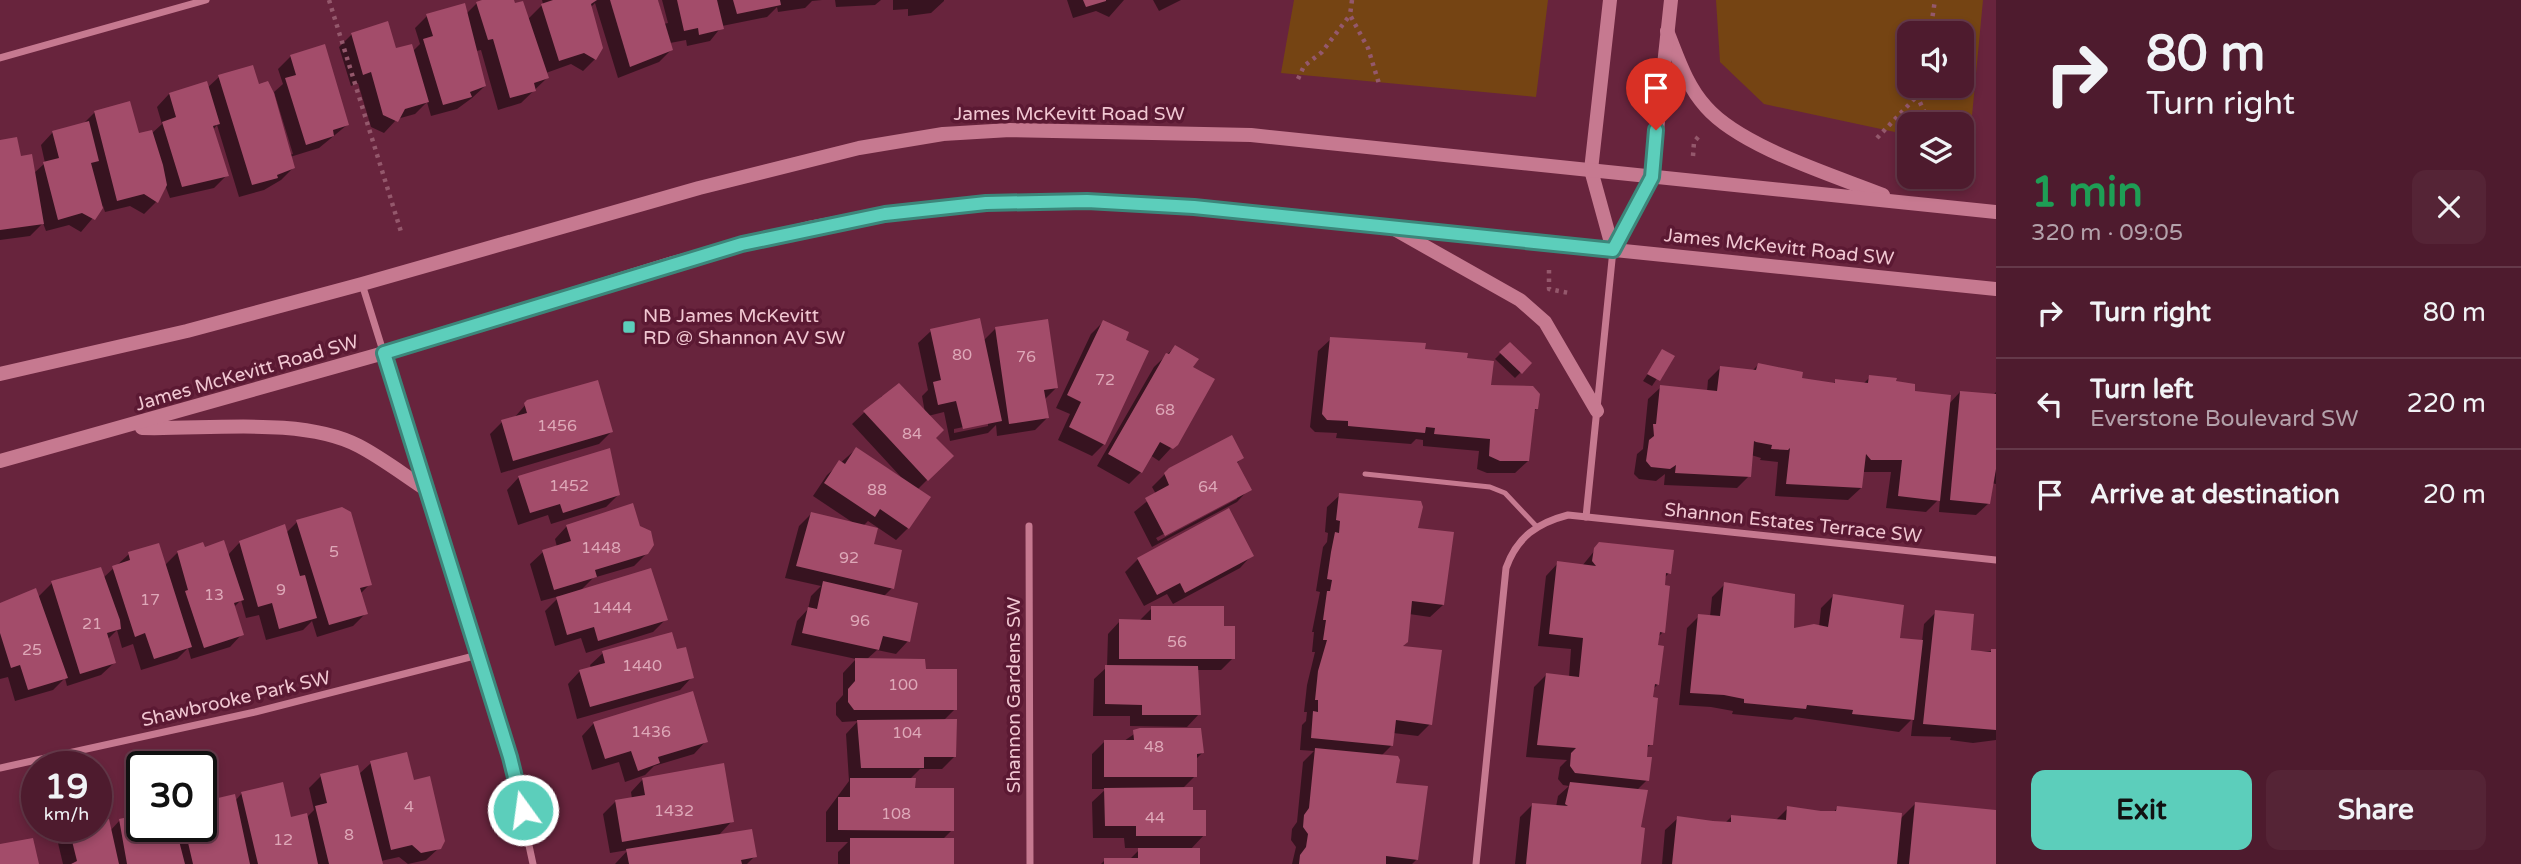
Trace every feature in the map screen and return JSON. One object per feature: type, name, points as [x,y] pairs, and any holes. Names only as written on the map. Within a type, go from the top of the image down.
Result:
[{"type":"main road","points":[[1610,0],[1591,170],[1613,250]]},
{"type":"main road","points":[[1613,250],[1652,177],[1671,0]]},
{"type":"main road","points":[[1667,31],[1686,78],[1714,116],[1754,141],[1803,164],[1902,202]]},
{"type":"main road","name":"James McKevitt Road SW","points":[[0,374],[187,331],[699,188],[859,148],[943,134],[1010,130],[1251,135],[1996,212]]},
{"type":"main road","name":"James McKevitt Road SW","points":[[0,461],[126,428],[384,353],[696,257],[809,228],[885,214],[986,203],[1087,201],[1388,226],[1996,289]]},
{"type":"main road","points":[[1388,226],[1520,300],[1545,322],[1597,411]]},
{"type":"main road","points":[[126,428],[283,430],[330,435],[359,446],[427,489]]},
{"type":"street","points":[[0,58],[206,0]]},
{"type":"street","points":[[1586,517],[1613,250]]},
{"type":"street","points":[[362,284],[510,757],[533,864]]},
{"type":"street","name":"Shannon Estates Terrace SW","points":[[1536,527],[1568,515],[1996,560]]},
{"type":"street","name":"Shannon Gardens SW","points":[[1029,526],[1030,864]]},
{"type":"street","points":[[1476,864],[1506,568],[1523,537],[1536,527]]},
{"type":"street","name":"Shawbrooke Park SW","points":[[0,768],[255,712],[478,655]]},
{"type":"lane","points":[[1366,474],[1490,487],[1505,493],[1536,527]]},
{"type":"path","points":[[329,0],[402,234]]},
{"type":"path","points":[[1298,79],[1304,66],[1322,52],[1350,15],[1352,0]]},
{"type":"path","points":[[1931,21],[1934,0]]},
{"type":"path","points":[[1350,15],[1368,48],[1380,87]]},
{"type":"path","points":[[1877,138],[1915,98]]},
{"type":"path","points":[[1692,161],[1694,142],[1702,132]]},
{"type":"path","points":[[1686,140],[1694,142]]},
{"type":"path","points":[[1549,270],[1549,289],[1569,293]]},
{"type":"shaded area","points":[[1294,0],[1548,0],[1536,97],[1281,73]]},
{"type":"shaded area","points":[[1716,0],[1983,0],[1974,94],[1974,21],[1897,21],[1897,98],[1974,98],[1972,112],[1897,112],[1897,132],[1764,104],[1720,62]]},
{"type":"building","points":[[514,0],[515,3],[523,1],[549,78],[534,83],[536,91],[510,98],[493,39],[488,40],[476,2]]},
{"type":"building","points":[[553,0],[597,0],[591,4],[603,48],[596,60],[584,53],[559,61],[541,4]]},
{"type":"building","points":[[610,0],[658,0],[673,50],[630,67]]},
{"type":"building","points":[[677,0],[717,0],[724,29],[699,35],[698,28],[684,31]]},
{"type":"building","points":[[733,0],[780,0],[781,5],[737,14]]},
{"type":"building","points":[[1083,0],[1106,0],[1106,1],[1086,7]]},
{"type":"building","points":[[465,3],[486,86],[470,92],[472,97],[443,105],[423,39],[433,36],[426,14]]},
{"type":"building","points":[[388,21],[396,48],[412,44],[429,102],[405,109],[398,122],[383,115],[371,72],[363,75],[351,33]]},
{"type":"building","points":[[325,44],[349,125],[333,130],[334,136],[306,145],[285,78],[296,75],[290,55]]},
{"type":"building","points":[[253,65],[259,84],[268,81],[274,93],[295,168],[277,175],[278,178],[252,185],[218,75]]},
{"type":"building","points":[[207,81],[220,124],[213,126],[229,176],[182,187],[162,122],[176,117],[169,93]]},
{"type":"building","points":[[130,101],[139,133],[152,130],[163,165],[167,185],[158,203],[144,194],[117,201],[94,111]]},
{"type":"building","points":[[89,121],[99,161],[91,163],[103,208],[95,220],[82,213],[58,220],[43,162],[59,158],[52,131]]},
{"type":"building","points":[[17,137],[21,156],[32,154],[44,224],[0,230],[0,140]]},
{"type":"building","points":[[980,318],[1002,421],[963,429],[956,401],[938,405],[933,382],[941,380],[930,329]]},
{"type":"building","points":[[1048,319],[1058,388],[1044,390],[1049,418],[1009,424],[995,327]]},
{"type":"building","points":[[1103,320],[1129,332],[1126,340],[1149,351],[1105,445],[1069,427],[1081,402],[1067,395]]},
{"type":"building","points":[[1330,337],[1426,343],[1425,349],[1468,353],[1467,358],[1494,361],[1491,385],[1533,386],[1540,394],[1538,409],[1535,409],[1529,461],[1500,461],[1489,456],[1490,439],[1434,434],[1435,428],[1426,427],[1425,433],[1348,426],[1348,421],[1327,420],[1322,414]]},
{"type":"building","points":[[1510,342],[1532,363],[1522,374],[1499,352]]},
{"type":"building","points":[[1175,345],[1199,359],[1193,367],[1215,379],[1178,445],[1173,449],[1160,442],[1142,473],[1108,454],[1166,353],[1169,354]]},
{"type":"building","points":[[1662,349],[1675,356],[1660,381],[1647,374]]},
{"type":"building","points":[[1758,363],[1803,372],[1802,378],[1835,383],[1835,379],[1868,383],[1869,375],[1897,378],[1896,381],[1915,384],[1915,391],[1951,395],[1940,501],[1898,496],[1902,460],[1871,460],[1866,454],[1862,488],[1786,484],[1790,448],[1771,449],[1772,445],[1754,441],[1751,477],[1675,473],[1676,465],[1670,469],[1651,467],[1646,461],[1649,440],[1654,436],[1653,424],[1656,424],[1660,385],[1717,391],[1720,366],[1756,370]]},
{"type":"building","points":[[598,380],[613,432],[513,461],[501,420],[527,413],[524,403],[527,400]]},
{"type":"building","points":[[899,383],[944,430],[936,438],[954,456],[928,481],[863,411]]},
{"type":"building","points":[[1960,391],[1996,394],[1996,469],[1990,504],[1950,500]]},
{"type":"building","points":[[1232,435],[1244,458],[1237,462],[1252,490],[1165,536],[1145,498],[1169,485],[1164,473],[1169,468]]},
{"type":"building","points":[[856,447],[931,497],[909,529],[880,509],[875,517],[824,483],[839,460],[845,464]]},
{"type":"building","points":[[610,448],[620,495],[563,513],[560,504],[530,513],[518,476]]},
{"type":"building","points":[[1339,493],[1421,501],[1423,507],[1418,528],[1454,532],[1444,605],[1412,601],[1408,642],[1403,646],[1442,650],[1432,725],[1396,720],[1393,746],[1311,738],[1313,711],[1318,712],[1318,700],[1315,700],[1318,671],[1327,640],[1323,640],[1326,620],[1323,620],[1327,591],[1330,591],[1332,580],[1327,579],[1331,552],[1335,532],[1339,533],[1340,521],[1336,520]]},
{"type":"building","points":[[633,503],[640,526],[651,531],[654,545],[648,554],[595,570],[597,577],[554,590],[542,550],[571,541],[566,525]]},
{"type":"building","points":[[342,507],[351,512],[372,585],[360,588],[368,614],[329,625],[296,520]]},
{"type":"building","points":[[1229,508],[1254,556],[1185,593],[1180,583],[1157,595],[1137,558]]},
{"type":"building","points":[[811,512],[878,528],[874,544],[902,550],[894,589],[796,566]]},
{"type":"building","points":[[285,524],[300,576],[305,575],[317,618],[279,629],[272,603],[258,607],[239,541]]},
{"type":"building","points":[[224,540],[244,600],[234,603],[244,635],[204,648],[185,591],[188,590],[177,551],[203,542],[205,547]]},
{"type":"building","points":[[1599,542],[1674,550],[1671,574],[1666,573],[1665,585],[1670,586],[1665,633],[1660,632],[1658,645],[1664,646],[1659,685],[1655,684],[1653,697],[1658,698],[1653,745],[1648,745],[1647,757],[1652,757],[1649,781],[1575,773],[1570,766],[1571,753],[1576,748],[1537,745],[1546,673],[1579,677],[1583,638],[1549,634],[1557,561],[1596,566],[1592,561],[1594,548]]},
{"type":"building","points":[[159,543],[192,647],[154,659],[145,633],[135,637],[112,566],[130,560],[128,552]]},
{"type":"building","points":[[101,567],[120,620],[121,629],[107,633],[116,663],[80,674],[51,581]]},
{"type":"building","points":[[651,568],[668,620],[598,641],[594,627],[567,635],[556,597]]},
{"type":"building","points":[[823,581],[918,603],[910,642],[883,636],[879,650],[802,633],[808,607],[817,609]]},
{"type":"building","points":[[1724,582],[1795,594],[1794,628],[1814,624],[1828,627],[1833,594],[1904,605],[1900,638],[1923,640],[1914,720],[1852,714],[1853,710],[1807,705],[1806,709],[1744,703],[1744,699],[1724,695],[1690,693],[1698,614],[1720,616]]},
{"type":"building","points":[[36,588],[68,678],[28,690],[20,665],[11,668],[0,633],[0,603]]},
{"type":"building","points":[[1151,606],[1224,606],[1224,626],[1235,626],[1235,659],[1119,659],[1119,619],[1151,620]]},
{"type":"building","points":[[1935,610],[1974,614],[1971,650],[1991,652],[1991,649],[1996,649],[1996,730],[1923,724]]},
{"type":"building","points":[[672,632],[677,649],[686,647],[694,678],[590,707],[579,670],[605,663],[602,651]]},
{"type":"building","points":[[855,658],[925,659],[926,669],[957,669],[957,710],[854,710],[848,702],[848,689],[855,681]]},
{"type":"building","points":[[1105,665],[1198,666],[1201,715],[1142,715],[1142,705],[1105,704]]},
{"type":"building","points":[[693,691],[708,742],[658,757],[660,763],[638,771],[631,751],[605,759],[593,722]]},
{"type":"building","points":[[957,719],[956,757],[924,757],[924,768],[861,768],[857,720]]},
{"type":"building","points":[[1140,728],[1201,728],[1204,753],[1197,754],[1197,777],[1104,777],[1104,740],[1134,740],[1133,730]]},
{"type":"building","points":[[1315,748],[1398,756],[1400,760],[1396,783],[1428,786],[1418,860],[1386,856],[1386,864],[1299,864],[1308,834],[1303,827],[1304,815],[1309,808]]},
{"type":"building","points":[[407,752],[414,780],[430,776],[445,841],[441,849],[421,853],[412,845],[391,850],[370,761]]},
{"type":"building","points":[[724,763],[734,822],[622,842],[615,800],[645,795],[642,778]]},
{"type":"building","points":[[358,765],[383,864],[329,864],[315,806],[327,803],[320,774]]},
{"type":"building","points":[[850,778],[916,778],[915,788],[954,788],[954,831],[838,830],[838,797],[850,797]]},
{"type":"building","points":[[283,782],[291,817],[307,813],[318,864],[258,864],[241,792]]},
{"type":"building","points":[[1570,782],[1648,790],[1641,827],[1645,828],[1641,864],[1526,864],[1532,803],[1568,806],[1565,804]]},
{"type":"building","points":[[1193,787],[1193,810],[1206,810],[1206,836],[1136,836],[1136,826],[1105,826],[1104,788]]},
{"type":"building","points":[[235,794],[250,864],[193,864],[188,842],[217,842],[217,798]]},
{"type":"building","points":[[1915,802],[1996,810],[1996,864],[1909,864]]},
{"type":"building","points":[[1787,806],[1836,811],[1837,806],[1902,813],[1897,864],[1672,864],[1677,816],[1731,822],[1731,815],[1786,820]]},
{"type":"building","points":[[126,817],[126,842],[179,842],[185,864],[127,864],[119,819]]},
{"type":"building","points":[[752,829],[757,857],[741,860],[742,864],[629,864],[626,849]]},
{"type":"building","points":[[112,832],[119,864],[71,864],[77,861],[72,842],[112,842]]},
{"type":"building","points":[[850,838],[954,838],[954,864],[850,864]]},
{"type":"building","points":[[21,840],[34,842],[39,864],[0,864],[0,844]]},
{"type":"building","points":[[1138,848],[1200,848],[1200,864],[1104,864],[1104,858],[1138,858]]},
{"type":"place","name":"NB James McKevitt RD @ Shannon AV SW","points":[[629,327]]},
{"type":"route","points":[[523,810],[510,757],[384,353],[742,244],[809,228],[946,206],[1087,201],[1194,207],[1613,250],[1652,177],[1656,130]]}]
